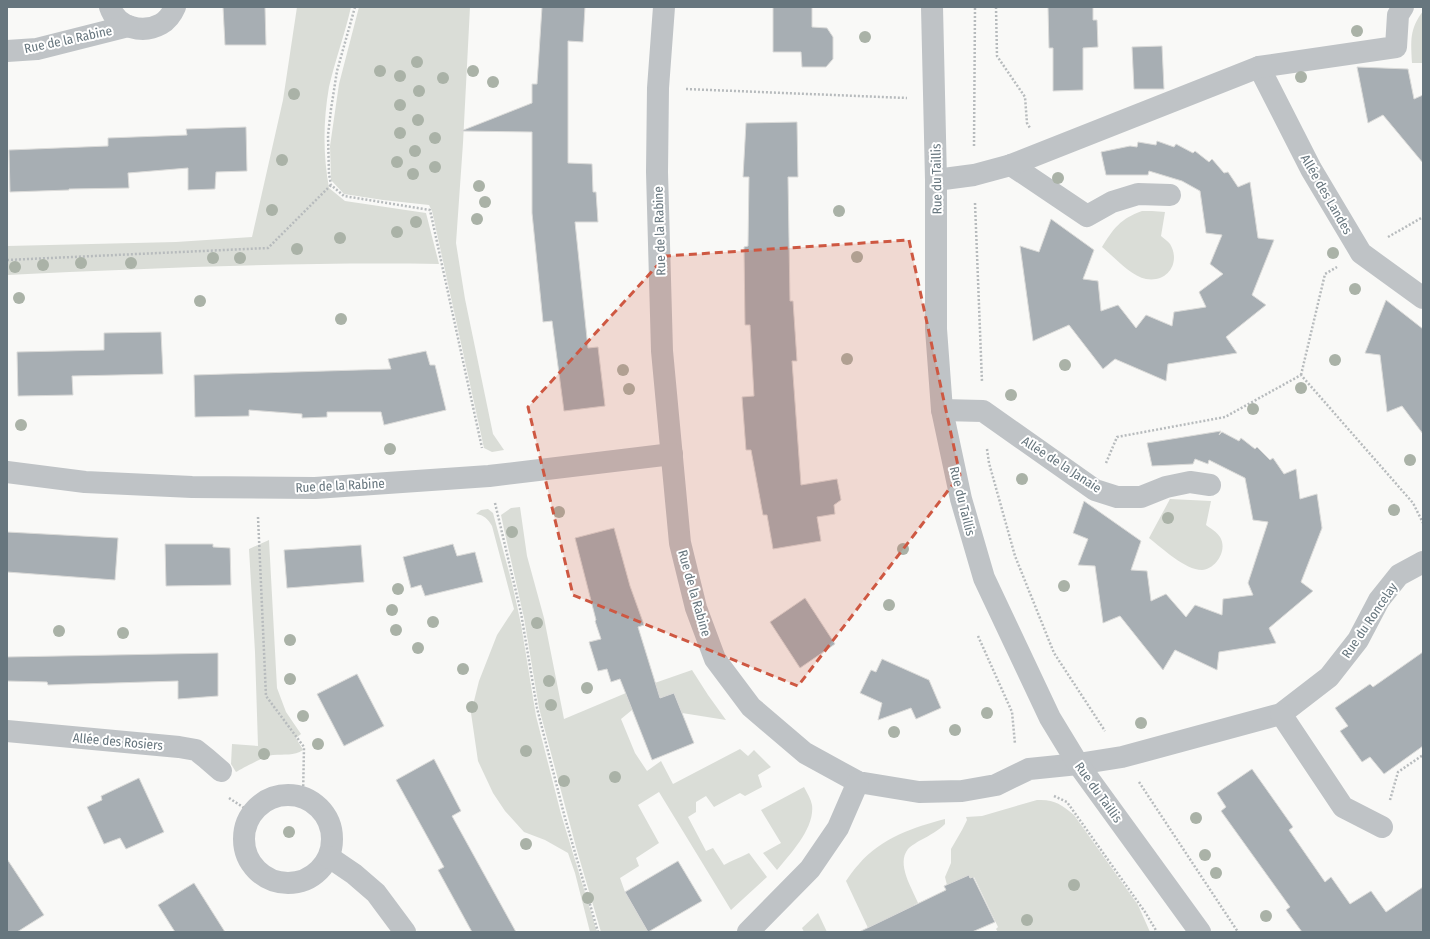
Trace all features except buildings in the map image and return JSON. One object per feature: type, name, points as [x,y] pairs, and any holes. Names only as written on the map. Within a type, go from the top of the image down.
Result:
[{"type":"street","name":"Rue de la Rabine","points":[[110,7],[118,20],[128,26],[139,29],[151,28],[162,24],[171,16],[175,7]]},
{"type":"street","name":"Rue de la Rabine","points":[[664,7],[658,88],[657,172],[662,350],[680,543],[696,608],[715,659],[751,707],[805,753],[858,782],[919,792],[962,791],[996,785],[1029,769],[1078,764]]},
{"type":"street","name":"Rue du Taillis","points":[[932,7],[936,180],[936,329],[942,410],[961,498],[984,578],[1050,718],[1078,764],[1200,932]]},
{"type":"street","points":[[936,180],[974,175],[1011,165],[1259,67],[1396,47],[1398,15],[1403,7]]},
{"type":"street","name":"Rue de la Rabine","points":[[7,51],[37,49],[128,26]]},
{"type":"street","name":"Allée des Landes","points":[[1259,67],[1311,169],[1361,253],[1423,298]]},
{"type":"street","points":[[1011,165],[1087,216],[1112,202],[1138,194],[1170,195]]},
{"type":"street","name":"Allée de la Janaie","points":[[942,410],[983,411],[1095,490],[1117,497],[1141,497],[1166,487],[1190,482],[1210,485]]},
{"type":"street","name":"Rue de la Rabine","points":[[7,472],[85,482],[192,488],[315,488],[489,476],[672,454]]},
{"type":"street","name":"Rue du Roncelay","points":[[1078,764],[1122,757],[1281,714],[1329,677],[1358,640],[1379,600],[1399,575],[1423,562]]},
{"type":"street","points":[[1281,714],[1343,807],[1382,827]]},
{"type":"street","name":"Allée des Rosiers","points":[[7,731],[179,747],[196,750],[221,771]]},
{"type":"street","points":[[748,932],[810,869],[838,828],[858,782]]},
{"type":"street","points":[[289,794],[303,797],[316,804],[326,815],[332,835],[332,843],[328,857],[320,869],[308,878],[295,883],[280,882],[266,877],[254,868],[247,856],[244,842],[245,827],[252,813],[262,803],[274,797],[289,794]]},
{"type":"street","points":[[328,857],[354,874],[376,893],[405,932]]},
{"type":"path","points":[[996,7],[997,56],[1025,96],[1027,123],[1047,151]]},
{"type":"path","points":[[658,88],[909,98]]},
{"type":"path","points":[[7,260],[268,248],[332,185]]},
{"type":"path","points":[[1095,490],[1116,437],[1225,417],[1301,375],[1325,274],[1423,217]]},
{"type":"path","points":[[1301,375],[1413,503],[1423,523]]},
{"type":"path","points":[[253,488],[258,516],[266,696],[304,747],[303,797]]},
{"type":"path","points":[[1382,827],[1398,772],[1423,755]]},
{"type":"highlighted area","points":[[909,240],[960,475],[798,686],[573,595],[528,407],[666,256]]},
{"type":"shaded area","points":[[297,7],[351,7],[331,77],[327,100],[325,151],[329,188],[345,201],[426,213],[439,264],[223,266],[7,275],[7,246],[176,242],[252,237],[283,100]]},
{"type":"shaded area","points":[[359,7],[470,7],[456,243],[465,299],[493,434],[504,450],[492,452],[484,448],[432,211],[429,205],[344,194],[331,180],[330,146],[339,84]]},
{"type":"shaded area","points":[[1423,11],[1423,63],[1412,63],[1411,42],[1413,30]]},
{"type":"shaded area","points":[[1142,211],[1165,212],[1161,236],[1169,243],[1173,251],[1174,258],[1170,270],[1161,278],[1146,279],[1134,274],[1102,247],[1118,225],[1128,217]]},
{"type":"shaded area","points":[[1170,499],[1211,501],[1206,525],[1219,535],[1223,548],[1222,553],[1216,563],[1207,569],[1195,569],[1181,563],[1149,538]]},
{"type":"shaded area","points":[[520,507],[527,556],[544,618],[564,719],[626,693],[692,670],[726,720],[682,713],[674,693],[632,710],[621,719],[635,753],[647,771],[661,761],[673,784],[740,749],[748,756],[754,750],[771,767],[758,775],[762,787],[745,796],[740,793],[714,807],[706,796],[696,802],[696,812],[688,817],[706,851],[713,848],[724,865],[749,853],[767,877],[731,910],[659,792],[638,805],[659,843],[636,858],[639,866],[620,878],[625,892],[648,932],[601,932],[576,847],[539,708],[524,618],[501,515],[511,508]]},
{"type":"shaded area","points":[[488,509],[493,513],[512,583],[521,624],[536,716],[561,814],[597,932],[590,932],[575,873],[568,853],[545,840],[524,832],[505,811],[493,793],[478,761],[471,713],[479,681],[497,635],[514,609],[492,526],[486,518],[476,514],[481,510]]},
{"type":"shaded area","points":[[269,540],[277,688],[286,712],[301,734],[296,738],[303,750],[292,754],[269,756],[236,772],[231,764],[232,744],[258,746],[255,652],[249,549]]},
{"type":"shaded area","points":[[804,787],[812,805],[810,822],[801,840],[777,870],[763,853],[781,843],[761,810]]},
{"type":"shaded area","points":[[1037,800],[1053,801],[1074,815],[1138,905],[1150,932],[998,932],[996,929],[998,927],[974,877],[970,878],[969,875],[947,885],[945,877],[951,863],[951,849],[967,820],[966,817],[982,816]]},
{"type":"shaded area","points":[[945,819],[945,824],[934,833],[912,845],[905,855],[904,869],[918,903],[914,905],[926,932],[868,928],[846,881],[857,866],[868,855],[888,840],[910,830]]},
{"type":"shaded area","points":[[818,913],[827,932],[804,932],[802,928]]}]
